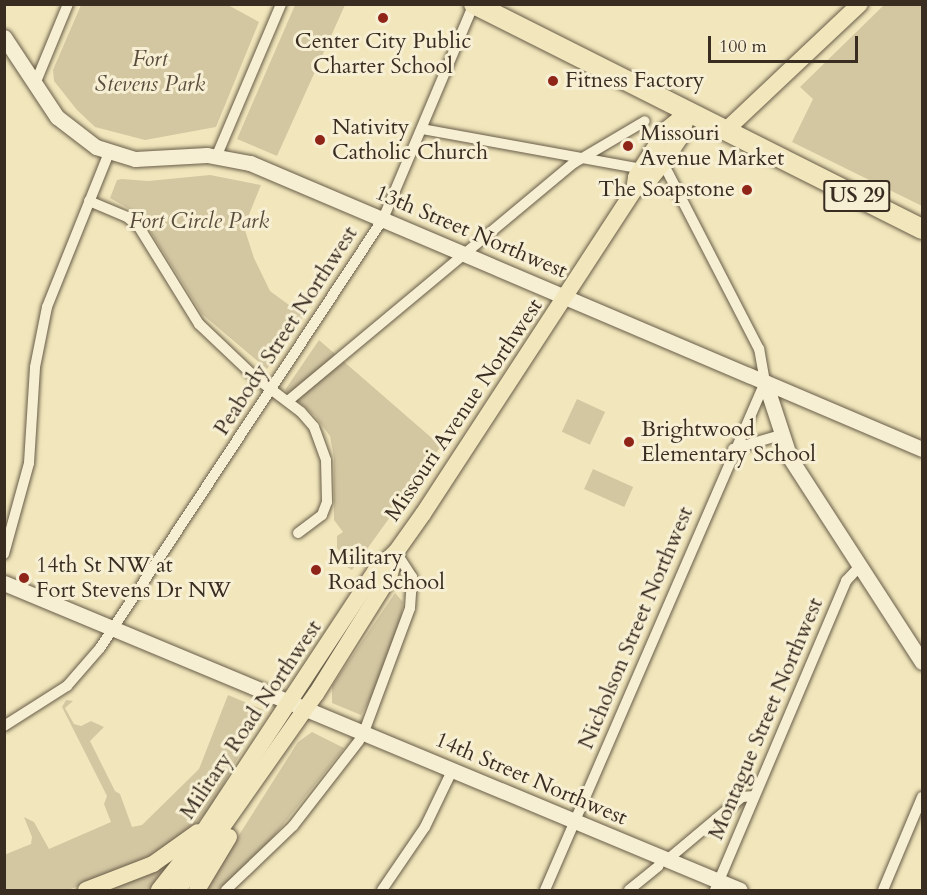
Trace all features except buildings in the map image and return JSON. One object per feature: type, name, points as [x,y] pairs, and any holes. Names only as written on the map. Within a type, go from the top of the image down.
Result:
[{"type":"highway","name":"US 29","points":[[474,4],[922,229]]},
{"type":"main road","points":[[725,131],[860,4]]},
{"type":"main road","name":"Missouri Avenue Northwest","points":[[634,190],[647,183],[663,163],[680,138],[688,112]]},
{"type":"main road","name":"Missouri Avenue Northwest","points":[[396,552],[566,297],[634,190],[642,169],[666,130],[688,112]]},
{"type":"main road","name":"Military Road Northwest","points":[[159,891],[214,816],[375,572],[396,552]]},
{"type":"main road","name":"Military Road Northwest","points":[[178,891],[268,766],[304,711],[389,577],[396,552]]},
{"type":"main road","points":[[197,891],[268,766]]},
{"type":"main road","points":[[86,891],[153,864],[214,816]]},
{"type":"street","points":[[35,84],[69,4]]},
{"type":"street","points":[[217,155],[281,4]]},
{"type":"street","name":"Peabody Street Northwest","points":[[4,726],[67,686],[112,629],[383,219],[474,4]]},
{"type":"street","name":"13th Street Northwest","points":[[4,37],[65,126],[109,153],[144,159],[217,155],[253,164],[922,449]]},
{"type":"street","points":[[4,62],[22,65]]},
{"type":"street","points":[[288,401],[584,156],[645,121]]},
{"type":"street","points":[[422,129],[584,156],[642,169]]},
{"type":"street","points":[[4,554],[29,464],[42,326],[55,282],[109,153]]},
{"type":"street","points":[[663,163],[759,349],[765,381],[781,435],[802,479],[922,662]]},
{"type":"street","points":[[89,201],[127,218],[139,227],[192,316],[271,389],[308,419],[320,438],[328,471],[326,509],[298,533]]},
{"type":"street","name":"Nicholson Street Northwest","points":[[544,891],[765,381]]},
{"type":"street","points":[[734,449],[781,435]]},
{"type":"street","name":"Missouri Avenue Northwest","points":[[226,891],[299,819],[361,736],[410,608],[412,577],[396,552]]},
{"type":"street","name":"Montague Street Northwest","points":[[717,888],[846,581],[860,566]]},
{"type":"street","name":"14th Street Northwest","points":[[4,583],[304,711],[318,724],[361,736],[717,888],[740,891]]},
{"type":"street","points":[[382,891],[425,827],[451,775]]},
{"type":"street","points":[[629,891],[742,797],[754,796]]},
{"type":"street","points":[[883,891],[922,796]]},
{"type":"green space","points":[[885,4],[922,5],[922,206],[792,142],[813,99],[800,87]]},
{"type":"green space","name":"Fort Stevens Park","points":[[81,5],[228,5],[259,22],[216,127],[145,140],[95,127],[77,110],[54,81],[53,70]]},
{"type":"green space","name":"Fort Circle Park","points":[[295,5],[345,5],[277,156],[237,139]]},
{"type":"green space","name":"Fort Circle Park","points":[[210,175],[261,185],[244,227],[254,258],[270,291],[304,316],[267,369],[202,314],[140,215],[110,198],[117,180],[148,181]]},
{"type":"green space","points":[[319,340],[441,446],[352,570],[344,565],[346,559],[337,548],[337,536],[343,532],[334,520],[334,458],[330,436],[315,416],[285,390]]},
{"type":"green space","points":[[577,399],[605,412],[590,445],[562,432]]},
{"type":"green space","points":[[593,469],[633,487],[624,507],[584,489]]},
{"type":"green space","points":[[395,593],[403,602],[401,618],[374,692],[361,715],[332,703],[332,686]]},
{"type":"green space","points":[[228,695],[264,710],[210,809],[178,842],[147,861],[68,890],[5,890],[4,855],[31,844],[32,837],[24,817],[34,822],[49,849],[111,822],[104,804],[107,796],[62,707],[66,700],[73,701],[65,708],[74,724],[81,726],[91,721],[104,727],[90,741],[115,791],[120,794],[132,827],[142,825],[199,769]]},
{"type":"green space","points":[[312,732],[344,748],[266,846],[219,890],[204,890],[298,742]]},
{"type":"green space","points":[[183,850],[150,890],[97,890],[137,879]]},
{"type":"place","name":"Center City Public Charter School","points":[[383,18]]},
{"type":"place","name":"Fitness Factory","points":[[553,81]]},
{"type":"place","name":"Nativity Catholic Church","points":[[320,140]]},
{"type":"place","name":"Missouri Avenue Market","points":[[628,146]]},
{"type":"place","name":"The Soapstone","points":[[747,190]]},
{"type":"place","name":"Brightwood Elementary School","points":[[629,442]]},
{"type":"place","name":"Military Road School","points":[[316,570]]},
{"type":"place","name":"14th St NW at Fort Stevens Dr NW","points":[[24,578]]}]
